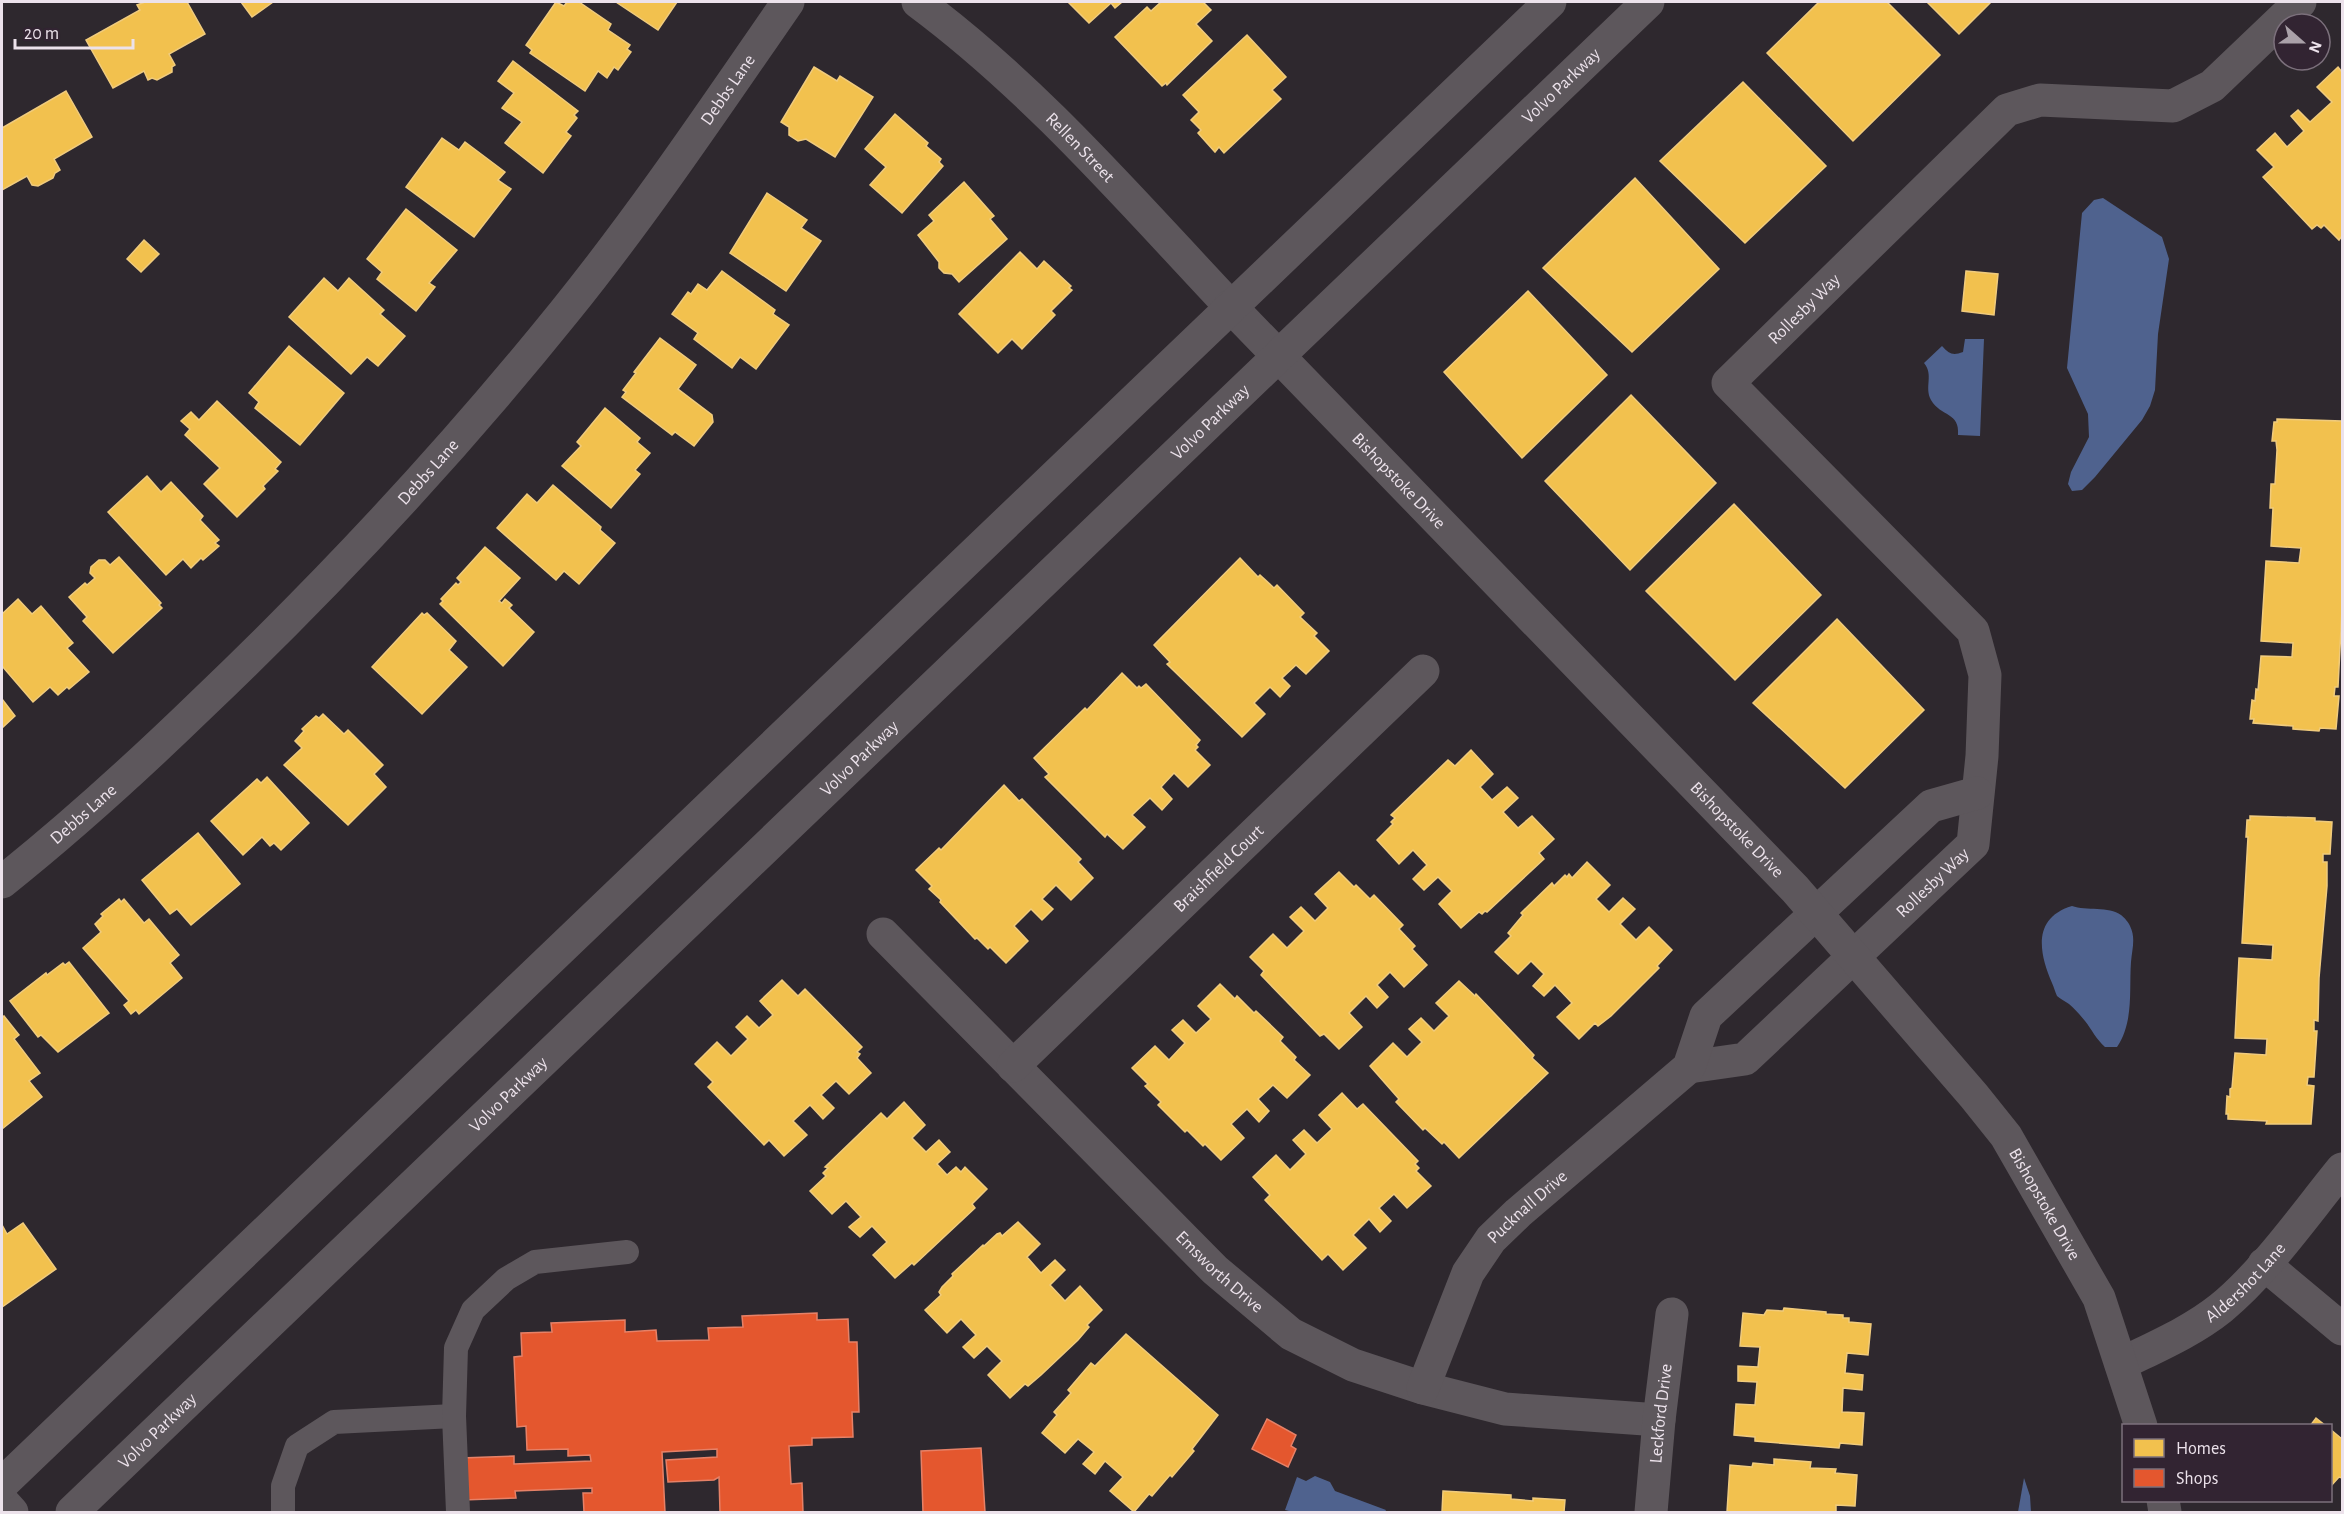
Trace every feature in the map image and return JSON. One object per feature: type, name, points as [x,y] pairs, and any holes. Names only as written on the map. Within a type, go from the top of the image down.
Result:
[{"type":"street","name":"Debbs Lane","points":[[2,882],[155,749],[280,630],[406,497],[565,310],[671,172],[788,2]]},
{"type":"street","name":"Rellen Street","points":[[918,2],[989,60],[1054,119],[1230,306]]},
{"type":"street","points":[[2,1484],[1550,2]]},
{"type":"street","name":"Volvo Parkway","points":[[72,1512],[1648,2]]},
{"type":"street","name":"Rollesby Way","points":[[1854,956],[1973,844],[1982,756],[1985,675],[1972,631],[1728,383],[2007,110],[2040,100],[2173,106],[2212,86],[2300,2]]},
{"type":"street","name":"Bishopstoke Drive","points":[[1230,306],[1816,913],[2006,1136],[2099,1298],[2141,1424]]},
{"type":"street","name":"Braishfield Court","points":[[1013,1066],[1423,671]]},
{"type":"street","points":[[1854,956],[1745,1059],[1689,1067],[1706,1016],[1931,806],[1977,793]]},
{"type":"street","name":"Emsworth Drive","points":[[883,934],[1215,1270],[1291,1334],[1353,1365],[1424,1388],[1505,1409],[1659,1420]]},
{"type":"street","name":"Pucknall Drive","points":[[1424,1388],[1468,1273],[1491,1239],[1518,1213],[1689,1067]]},
{"type":"street","name":"Aldershot Lane","points":[[2121,1364],[2188,1331],[2221,1307],[2264,1264],[2343,1169]]},
{"type":"street","points":[[2264,1264],[2343,1329]]},
{"type":"street","name":"Leckford Drive","points":[[1651,1512],[1672,1314]]},
{"type":"street","points":[[2,1501],[12,1512]]},
{"type":"lane","points":[[458,1512],[454,1416],[456,1348],[473,1310],[506,1279],[535,1262],[627,1252]]},
{"type":"lane","points":[[283,1512],[283,1486],[297,1446],[334,1422],[454,1416]]},
{"type":"water","points":[[2103,198],[2162,237],[2169,259],[2158,334],[2155,390],[2150,406],[2142,420],[2095,477],[2082,490],[2072,491],[2068,484],[2071,472],[2089,437],[2088,414],[2067,368],[2082,213],[2094,200]]},
{"type":"water","points":[[1965,339],[1984,339],[1980,436],[1958,435],[1956,422],[1935,405],[1928,390],[1928,372],[1924,363],[1942,346],[1951,354],[1963,352]]},
{"type":"water","points":[[2072,906],[2116,912],[2125,919],[2132,930],[2128,1017],[2117,1047],[2105,1047],[2075,1010],[2057,996],[2047,972],[2042,949],[2045,928],[2050,919]]},
{"type":"water","points":[[1315,1476],[1330,1482],[1335,1491],[1386,1510],[1385,1512],[1293,1512],[1285,1510],[1297,1477],[1306,1481]]},
{"type":"water","points":[[2024,1478],[2030,1496],[2031,1512],[2018,1512]]},
{"type":"building: Homes","points":[[145,2],[187,2],[205,34],[169,54],[175,65],[172,67],[172,72],[157,80],[152,78],[148,80],[144,71],[113,88],[86,40],[140,10],[137,5]]},
{"type":"building: Homes","points":[[241,2],[273,2],[252,17]]},
{"type":"building: Homes","points":[[556,2],[564,6],[567,2],[579,2],[611,24],[608,30],[630,45],[627,49],[631,52],[618,70],[614,67],[607,78],[598,71],[585,91],[530,53],[532,50],[526,45]]},
{"type":"building: Homes","points":[[616,2],[677,2],[658,30]]},
{"type":"building: Homes","points":[[1068,2],[1122,2],[1115,8],[1111,3],[1089,23]]},
{"type":"building: Homes","points":[[1161,2],[1203,2],[1211,10],[1196,24],[1212,41],[1167,85],[1166,83],[1162,86],[1115,37],[1147,7],[1151,11]]},
{"type":"building: Homes","points":[[1819,2],[1887,2],[1940,55],[1853,141],[1767,53]]},
{"type":"building: Homes","points":[[1927,2],[1991,2],[1959,34]]},
{"type":"building: Homes","points":[[1247,35],[1286,77],[1272,90],[1281,99],[1224,153],[1219,147],[1215,152],[1198,133],[1201,130],[1191,120],[1199,112],[1183,95]]},
{"type":"building: Homes","points":[[513,61],[578,111],[574,115],[577,118],[566,132],[571,136],[543,173],[505,143],[522,122],[502,108],[514,93],[498,81]]},
{"type":"building: Homes","points":[[814,67],[837,81],[840,76],[873,97],[835,157],[806,139],[798,141],[789,135],[789,127],[781,122]]},
{"type":"building: Homes","points":[[2338,67],[2342,72],[2342,236],[2339,240],[2324,225],[2321,228],[2317,225],[2312,229],[2263,177],[2274,167],[2257,150],[2275,133],[2287,147],[2304,131],[2291,116],[2298,110],[2310,122],[2332,102],[2317,87]]},
{"type":"building: Homes","points":[[1743,82],[1826,166],[1745,243],[1660,161]]},
{"type":"building: Homes","points":[[66,91],[92,137],[54,159],[60,170],[53,178],[38,186],[32,185],[27,176],[2,190],[2,128]]},
{"type":"building: Homes","points":[[895,114],[928,143],[926,146],[941,159],[939,162],[943,166],[902,213],[870,185],[886,167],[865,149]]},
{"type":"building: Homes","points":[[442,138],[459,150],[465,142],[505,172],[498,180],[511,189],[474,237],[406,187]]},
{"type":"building: Homes","points":[[1635,178],[1719,269],[1632,352],[1543,268]]},
{"type":"building: Homes","points":[[964,182],[994,216],[990,219],[1007,239],[959,282],[952,274],[944,273],[939,268],[939,262],[918,235],[934,221],[929,215]]},
{"type":"building: Homes","points":[[767,193],[807,220],[801,228],[821,241],[786,291],[730,253]]},
{"type":"building: Homes","points":[[406,209],[457,250],[429,283],[435,287],[416,311],[377,279],[382,272],[367,259]]},
{"type":"building: Homes","points":[[144,240],[159,254],[141,272],[127,259]]},
{"type":"building: Homes","points":[[1020,252],[1037,269],[1044,261],[1071,286],[1069,288],[1072,290],[1051,311],[1055,315],[1022,349],[1012,339],[998,353],[959,314]]},
{"type":"building: Homes","points":[[722,271],[775,310],[773,314],[789,325],[756,369],[740,357],[732,368],[694,339],[698,333],[672,314],[688,292],[691,294],[698,284],[707,290]]},
{"type":"building: Homes","points":[[1966,271],[1998,274],[1994,315],[1962,311]]},
{"type":"building: Homes","points":[[324,278],[338,291],[349,278],[384,310],[380,314],[405,336],[378,366],[367,357],[351,374],[289,317]]},
{"type":"building: Homes","points":[[1528,291],[1607,375],[1522,458],[1444,372]]},
{"type":"building: Homes","points":[[660,338],[696,365],[678,389],[712,415],[713,422],[694,446],[675,432],[672,435],[622,397],[626,392],[623,390],[636,373],[634,372]]},
{"type":"building: Homes","points":[[289,346],[344,393],[300,445],[255,408],[259,402],[249,393]]},
{"type":"building: Homes","points":[[1631,395],[1716,483],[1630,570],[1545,481]]},
{"type":"building: Homes","points":[[217,401],[281,462],[275,469],[278,471],[263,486],[265,489],[237,517],[204,484],[220,468],[185,435],[190,429],[181,421],[191,412],[199,420]]},
{"type":"building: Homes","points":[[605,408],[640,438],[637,442],[650,453],[635,470],[640,474],[611,508],[562,466],[581,446],[577,442]]},
{"type":"building: Homes","points":[[2277,419],[2342,421],[2342,609],[2338,687],[2335,687],[2334,696],[2339,696],[2336,729],[2320,728],[2319,731],[2293,729],[2293,726],[2253,723],[2254,719],[2250,719],[2252,700],[2255,701],[2256,689],[2258,690],[2261,656],[2292,657],[2293,643],[2261,641],[2266,561],[2299,563],[2301,548],[2271,546],[2273,508],[2270,508],[2271,484],[2275,484],[2277,450],[2276,441],[2272,441],[2274,422],[2277,422]]},
{"type":"building: Homes","points":[[147,476],[161,492],[171,482],[203,516],[200,520],[219,540],[215,543],[219,546],[191,568],[183,559],[166,575],[108,512]]},
{"type":"building: Homes","points":[[553,485],[601,527],[600,530],[615,543],[579,584],[564,571],[556,580],[497,528],[527,494],[537,503]]},
{"type":"building: Homes","points":[[1734,504],[1821,595],[1735,680],[1646,591]]},
{"type":"building: Homes","points":[[485,547],[520,578],[499,601],[502,603],[505,599],[512,605],[509,608],[534,632],[503,666],[440,604],[443,601],[441,599],[456,583],[458,585],[461,582],[457,578]]},
{"type":"building: Homes","points":[[119,557],[161,603],[159,605],[162,608],[113,653],[83,621],[87,617],[69,597],[85,583],[87,585],[95,578],[90,573],[91,567],[99,560],[105,560],[110,565]]},
{"type":"building: Homes","points":[[1240,558],[1258,577],[1260,575],[1274,588],[1277,585],[1304,613],[1300,617],[1317,633],[1314,636],[1329,651],[1306,674],[1296,665],[1282,678],[1290,686],[1280,697],[1270,687],[1254,703],[1265,714],[1242,737],[1167,664],[1170,662],[1154,645]]},
{"type":"building: Homes","points":[[18,599],[32,614],[41,606],[73,643],[67,648],[89,672],[58,695],[50,687],[33,702],[2,666],[2,614]]},
{"type":"building: Homes","points":[[422,613],[424,615],[427,613],[456,641],[449,650],[467,667],[422,714],[372,667]]},
{"type":"building: Homes","points":[[1837,619],[1924,710],[1845,788],[1753,703]]},
{"type":"building: Homes","points":[[1122,673],[1137,688],[1146,684],[1200,740],[1195,750],[1210,765],[1188,787],[1174,773],[1161,787],[1172,799],[1162,810],[1150,798],[1132,815],[1145,827],[1123,849],[1107,834],[1105,837],[1045,777],[1049,774],[1034,758],[1085,708],[1087,710]]},
{"type":"building: Homes","points":[[2,699],[15,716],[2,728]]},
{"type":"building: Homes","points":[[323,714],[344,734],[348,730],[383,765],[374,774],[386,787],[348,825],[284,765],[302,748],[295,741],[304,731],[302,729],[316,716],[319,718]]},
{"type":"building: Homes","points":[[1471,750],[1493,774],[1480,787],[1492,800],[1507,787],[1518,798],[1503,812],[1518,828],[1532,816],[1554,839],[1539,853],[1544,859],[1487,912],[1482,914],[1479,912],[1461,928],[1439,904],[1452,891],[1438,877],[1424,890],[1413,879],[1427,865],[1413,850],[1399,864],[1377,840],[1393,824],[1391,822],[1395,818],[1391,815],[1448,760],[1455,766]]},
{"type":"building: Homes","points":[[267,777],[309,823],[281,850],[274,843],[270,846],[262,837],[243,855],[211,821],[257,779],[261,783]]},
{"type":"building: Homes","points":[[1004,785],[1019,801],[1022,799],[1081,859],[1078,862],[1093,878],[1071,900],[1056,885],[1042,899],[1053,909],[1042,920],[1031,909],[1014,926],[1028,941],[1006,963],[990,947],[988,949],[977,938],[975,939],[940,902],[941,900],[929,889],[932,886],[916,870],[939,848],[941,850]]},
{"type":"building: Homes","points":[[2250,816],[2315,818],[2315,821],[2332,822],[2330,854],[2323,854],[2323,862],[2327,862],[2327,886],[2319,978],[2318,1021],[2314,1020],[2314,1031],[2317,1031],[2314,1077],[2308,1077],[2307,1085],[2314,1086],[2311,1124],[2266,1124],[2267,1121],[2228,1119],[2228,1114],[2226,1114],[2227,1096],[2230,1097],[2232,1088],[2235,1053],[2266,1055],[2267,1039],[2235,1038],[2239,958],[2272,960],[2273,945],[2242,943],[2247,820],[2250,820]]},
{"type":"building: Homes","points":[[198,833],[240,884],[191,925],[177,909],[170,914],[142,880]]},
{"type":"building: Homes","points":[[1587,862],[1610,885],[1596,899],[1609,912],[1623,898],[1635,909],[1620,924],[1636,940],[1649,927],[1672,950],[1657,966],[1659,968],[1611,1016],[1598,1026],[1595,1023],[1579,1039],[1557,1017],[1572,1003],[1555,985],[1544,996],[1533,986],[1544,974],[1531,961],[1518,974],[1495,952],[1511,936],[1508,933],[1523,915],[1521,913],[1552,883],[1554,886],[1569,874],[1572,878]]},
{"type":"building: Homes","points":[[1339,872],[1370,899],[1374,895],[1403,925],[1399,929],[1415,946],[1412,949],[1427,965],[1404,987],[1390,972],[1377,985],[1388,997],[1377,1008],[1366,996],[1349,1013],[1362,1027],[1339,1049],[1324,1034],[1320,1036],[1261,975],[1264,971],[1250,957],[1273,934],[1287,948],[1304,931],[1290,917],[1301,907],[1315,921],[1328,908],[1315,894]]},
{"type":"building: Homes","points":[[119,899],[121,902],[124,899],[144,923],[149,919],[179,955],[170,963],[182,978],[139,1014],[136,1010],[131,1014],[124,1005],[129,1001],[83,948],[101,932],[95,924],[103,916],[101,914]]},
{"type":"building: Homes","points":[[69,962],[109,1013],[58,1052],[41,1035],[38,1037],[10,1001],[46,973],[47,975],[63,963],[65,965]]},
{"type":"building: Homes","points":[[782,980],[798,996],[805,989],[862,1047],[857,1052],[860,1054],[857,1058],[871,1073],[849,1094],[836,1081],[821,1095],[834,1108],[823,1119],[810,1105],[793,1121],[807,1135],[784,1156],[769,1140],[764,1145],[708,1087],[713,1082],[695,1064],[717,1042],[731,1056],[748,1039],[736,1027],[747,1016],[759,1028],[773,1015],[760,1001]]},
{"type":"building: Homes","points":[[1459,981],[1475,996],[1476,994],[1548,1073],[1459,1158],[1444,1142],[1442,1144],[1425,1128],[1423,1130],[1396,1102],[1399,1099],[1370,1066],[1393,1043],[1407,1057],[1422,1042],[1409,1029],[1421,1018],[1434,1031],[1449,1016],[1436,1003]]},
{"type":"building: Homes","points":[[1220,984],[1235,999],[1237,996],[1254,1013],[1256,1011],[1283,1037],[1280,1041],[1296,1057],[1294,1060],[1310,1075],[1287,1098],[1273,1085],[1258,1099],[1269,1111],[1259,1122],[1247,1109],[1231,1124],[1244,1138],[1221,1160],[1187,1130],[1185,1132],[1158,1105],[1161,1102],[1132,1068],[1155,1046],[1169,1060],[1185,1043],[1172,1030],[1183,1020],[1196,1033],[1211,1019],[1198,1006]]},
{"type":"building: Homes","points":[[4,1016],[19,1035],[14,1039],[40,1073],[29,1081],[42,1097],[2,1129],[2,1018]]},
{"type":"building: Homes","points":[[1342,1093],[1357,1109],[1363,1104],[1418,1161],[1415,1164],[1419,1168],[1416,1171],[1431,1186],[1407,1208],[1394,1194],[1379,1208],[1391,1221],[1380,1232],[1369,1219],[1353,1235],[1366,1248],[1343,1270],[1328,1254],[1322,1260],[1265,1200],[1270,1195],[1253,1177],[1276,1155],[1290,1170],[1306,1154],[1293,1140],[1304,1130],[1317,1143],[1332,1129],[1319,1115]]},
{"type":"building: Homes","points":[[904,1102],[925,1125],[912,1138],[926,1152],[939,1140],[950,1152],[937,1164],[947,1175],[956,1167],[961,1172],[965,1167],[987,1189],[972,1204],[975,1208],[914,1265],[912,1263],[895,1278],[873,1255],[887,1242],[872,1226],[860,1237],[849,1227],[861,1217],[846,1201],[832,1214],[810,1191],[826,1176],[823,1173],[828,1168],[825,1167],[881,1113],[887,1119]]},
{"type":"building: Homes","points":[[1018,1222],[1040,1244],[1027,1257],[1041,1273],[1055,1260],[1065,1270],[1050,1285],[1065,1301],[1080,1286],[1102,1310],[1087,1325],[1089,1327],[1078,1340],[1041,1375],[1028,1386],[1025,1384],[1010,1398],[988,1375],[1002,1361],[987,1346],[974,1358],[963,1347],[976,1335],[961,1319],[947,1333],[925,1310],[941,1295],[939,1292],[953,1276],[952,1274],[983,1245],[997,1234],[1000,1233],[1002,1236]]},
{"type":"building: Homes","points":[[23,1223],[56,1269],[2,1307],[2,1225],[7,1234]]},
{"type":"building: Homes","points":[[1784,1308],[1843,1315],[1843,1318],[1849,1318],[1849,1322],[1871,1324],[1868,1355],[1847,1353],[1845,1373],[1863,1375],[1862,1390],[1843,1388],[1842,1412],[1864,1413],[1862,1445],[1840,1443],[1839,1448],[1755,1441],[1755,1437],[1734,1435],[1736,1404],[1755,1405],[1757,1382],[1738,1381],[1738,1366],[1758,1367],[1760,1347],[1740,1346],[1743,1313],[1764,1315],[1767,1310],[1783,1311]]},
{"type":"building: Homes","points":[[1126,1334],[1218,1415],[1192,1449],[1194,1451],[1172,1477],[1170,1475],[1152,1496],[1149,1494],[1134,1512],[1110,1491],[1123,1477],[1105,1461],[1095,1474],[1083,1464],[1094,1452],[1078,1439],[1065,1453],[1042,1433],[1057,1415],[1054,1412],[1071,1393],[1068,1390],[1091,1363],[1095,1366]]},
{"type":"building: Homes","points":[[2316,1418],[2324,1424],[2312,1424]]},
{"type":"building: Homes","points":[[2332,1431],[2342,1439],[2342,1478],[2339,1477],[2332,1485]]},
{"type":"building: Homes","points":[[1774,1459],[1811,1462],[1810,1468],[1836,1469],[1835,1473],[1857,1475],[1855,1506],[1836,1505],[1836,1512],[1727,1512],[1730,1465],[1752,1467],[1753,1463],[1774,1465]]},
{"type":"building: Homes","points":[[1443,1491],[1511,1495],[1511,1499],[1533,1501],[1533,1498],[1565,1500],[1564,1512],[1442,1512]]},
{"type":"building: Shops","points":[[817,1313],[817,1320],[848,1319],[849,1342],[857,1342],[859,1412],[852,1412],[853,1437],[812,1438],[812,1445],[789,1446],[791,1484],[802,1483],[803,1512],[720,1512],[719,1477],[714,1480],[668,1482],[666,1460],[717,1457],[717,1449],[662,1452],[665,1512],[584,1512],[583,1493],[592,1493],[592,1488],[515,1491],[516,1498],[463,1500],[461,1458],[514,1456],[514,1464],[591,1461],[590,1455],[568,1456],[568,1449],[527,1450],[526,1426],[517,1427],[514,1357],[522,1356],[521,1333],[552,1332],[551,1323],[625,1320],[625,1332],[656,1330],[657,1341],[709,1340],[708,1328],[743,1327],[742,1316]]},
{"type":"building: Shops","points":[[1267,1419],[1296,1435],[1291,1446],[1296,1449],[1288,1467],[1252,1449]]},
{"type":"building: Shops","points":[[981,1448],[985,1512],[923,1512],[921,1451]]}]
